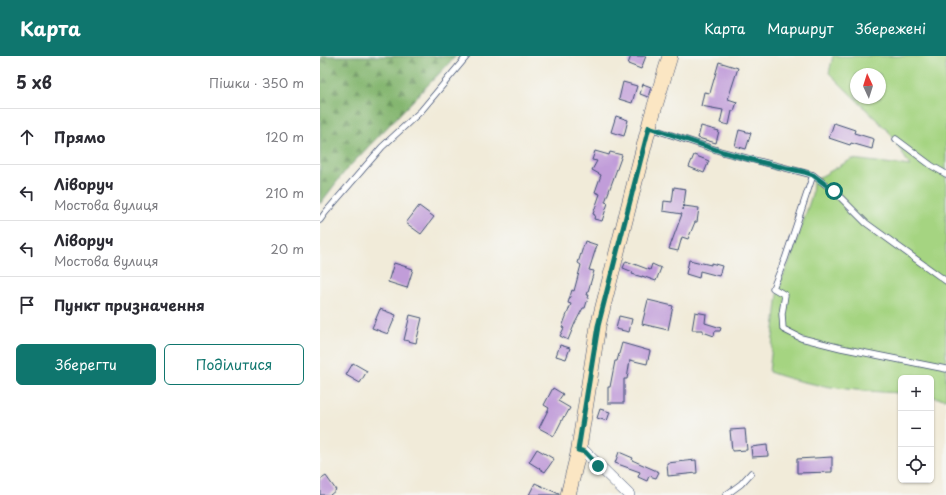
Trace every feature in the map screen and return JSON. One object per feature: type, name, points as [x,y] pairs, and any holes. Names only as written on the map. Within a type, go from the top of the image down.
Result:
[{"type":"street","points":[[568,495],[578,450],[598,326],[649,127],[670,56]]},
{"type":"street","points":[[578,450],[585,452],[629,495]]},
{"type":"lane","points":[[320,220],[378,152],[421,111],[467,56]]},
{"type":"lane","points":[[649,127],[723,152],[813,175],[834,191],[866,223],[946,281]]},
{"type":"lane","points":[[896,139],[932,166],[946,174]]},
{"type":"lane","points":[[813,175],[785,259],[773,288],[785,295],[782,314],[783,329],[801,338],[841,348],[946,369]]},
{"type":"lane","points":[[726,495],[741,484],[751,473]]},
{"type":"green space","points":[[323,56],[456,56],[346,170],[320,204],[320,61]]},
{"type":"green space","points":[[833,56],[946,56],[946,399],[934,397],[934,375],[898,375],[898,393],[817,385],[769,372],[779,285],[791,258],[812,195],[813,181],[852,159],[910,166],[890,133],[861,104],[886,104],[886,68],[850,68],[850,94],[829,73]]},
{"type":"building","points":[[631,56],[646,56],[641,69],[628,64]]},
{"type":"building","points":[[719,62],[738,68],[728,99],[737,102],[734,111],[732,111],[729,125],[720,123],[723,110],[701,106],[704,92],[710,93]]},
{"type":"building","points":[[623,82],[637,86],[632,103],[619,99]]},
{"type":"building","points":[[643,84],[651,87],[648,97],[640,94]]},
{"type":"building","points":[[616,116],[628,120],[624,136],[611,132]]},
{"type":"building","points":[[834,123],[855,130],[854,133],[874,139],[872,149],[851,143],[850,145],[829,138]]},
{"type":"building","points":[[701,126],[719,131],[716,143],[698,138]]},
{"type":"building","points":[[739,130],[751,133],[746,149],[735,146]]},
{"type":"building","points":[[595,151],[609,155],[610,152],[622,155],[605,202],[608,203],[602,221],[594,219],[595,215],[593,214],[600,194],[595,192],[601,175],[592,170],[597,161],[592,160]]},
{"type":"building","points":[[694,155],[709,161],[704,173],[689,167]]},
{"type":"building","points":[[674,187],[686,189],[683,210],[684,206],[699,208],[697,222],[695,222],[688,239],[682,237],[678,251],[669,249],[682,214],[663,211],[664,201],[672,202]]},
{"type":"building","points":[[419,206],[434,217],[421,234],[406,223]]},
{"type":"building","points":[[585,241],[597,245],[589,270],[594,271],[585,308],[583,308],[575,323],[568,340],[560,336],[571,304],[568,303],[572,290],[574,291],[581,265],[578,263]]},
{"type":"building","points":[[689,260],[722,266],[719,276],[700,271],[699,278],[686,274]]},
{"type":"building","points":[[626,261],[650,270],[652,264],[661,268],[656,281],[632,274],[633,272],[623,268]]},
{"type":"building","points":[[394,263],[413,269],[407,288],[388,282]]},
{"type":"building","points":[[648,300],[673,306],[668,330],[642,324]]},
{"type":"building","points":[[380,309],[396,315],[388,334],[372,328]]},
{"type":"building","points":[[695,312],[706,314],[705,323],[721,328],[720,331],[715,331],[714,336],[703,332],[703,330],[692,330]]},
{"type":"building","points":[[410,315],[422,318],[416,343],[404,340]]},
{"type":"building","points":[[619,316],[632,319],[629,332],[616,329]]},
{"type":"building","points":[[622,343],[650,351],[647,364],[630,360],[627,379],[624,379],[624,403],[608,403],[608,387],[610,387],[615,361],[617,361]]},
{"type":"building","points":[[560,345],[570,348],[566,359],[556,356]]},
{"type":"building","points":[[353,363],[367,371],[360,383],[346,375]]},
{"type":"building","points":[[553,388],[563,394],[558,401],[570,408],[565,417],[564,416],[554,436],[539,428],[549,408],[544,405]]},
{"type":"building","points":[[600,409],[610,412],[607,421],[597,418]]},
{"type":"building","points":[[745,429],[747,450],[732,451],[730,430]]},
{"type":"building","points":[[767,445],[768,456],[752,457],[751,447]]},
{"type":"building","points":[[537,449],[554,459],[545,472],[529,462]]},
{"type":"building","points":[[619,452],[633,458],[632,460],[659,472],[656,478],[649,476],[647,481],[638,477],[640,472],[615,463]]},
{"type":"building","points":[[832,457],[832,472],[797,473],[797,459]]},
{"type":"building","points":[[696,460],[697,473],[668,476],[667,463]]},
{"type":"building","points":[[326,476],[336,490],[330,495],[320,495],[320,480]]},
{"type":"building","points":[[535,483],[559,494],[559,495],[529,495]]},
{"type":"route","points":[[598,466],[585,452],[578,450],[598,326],[649,127],[723,152],[813,175],[834,191]]}]
